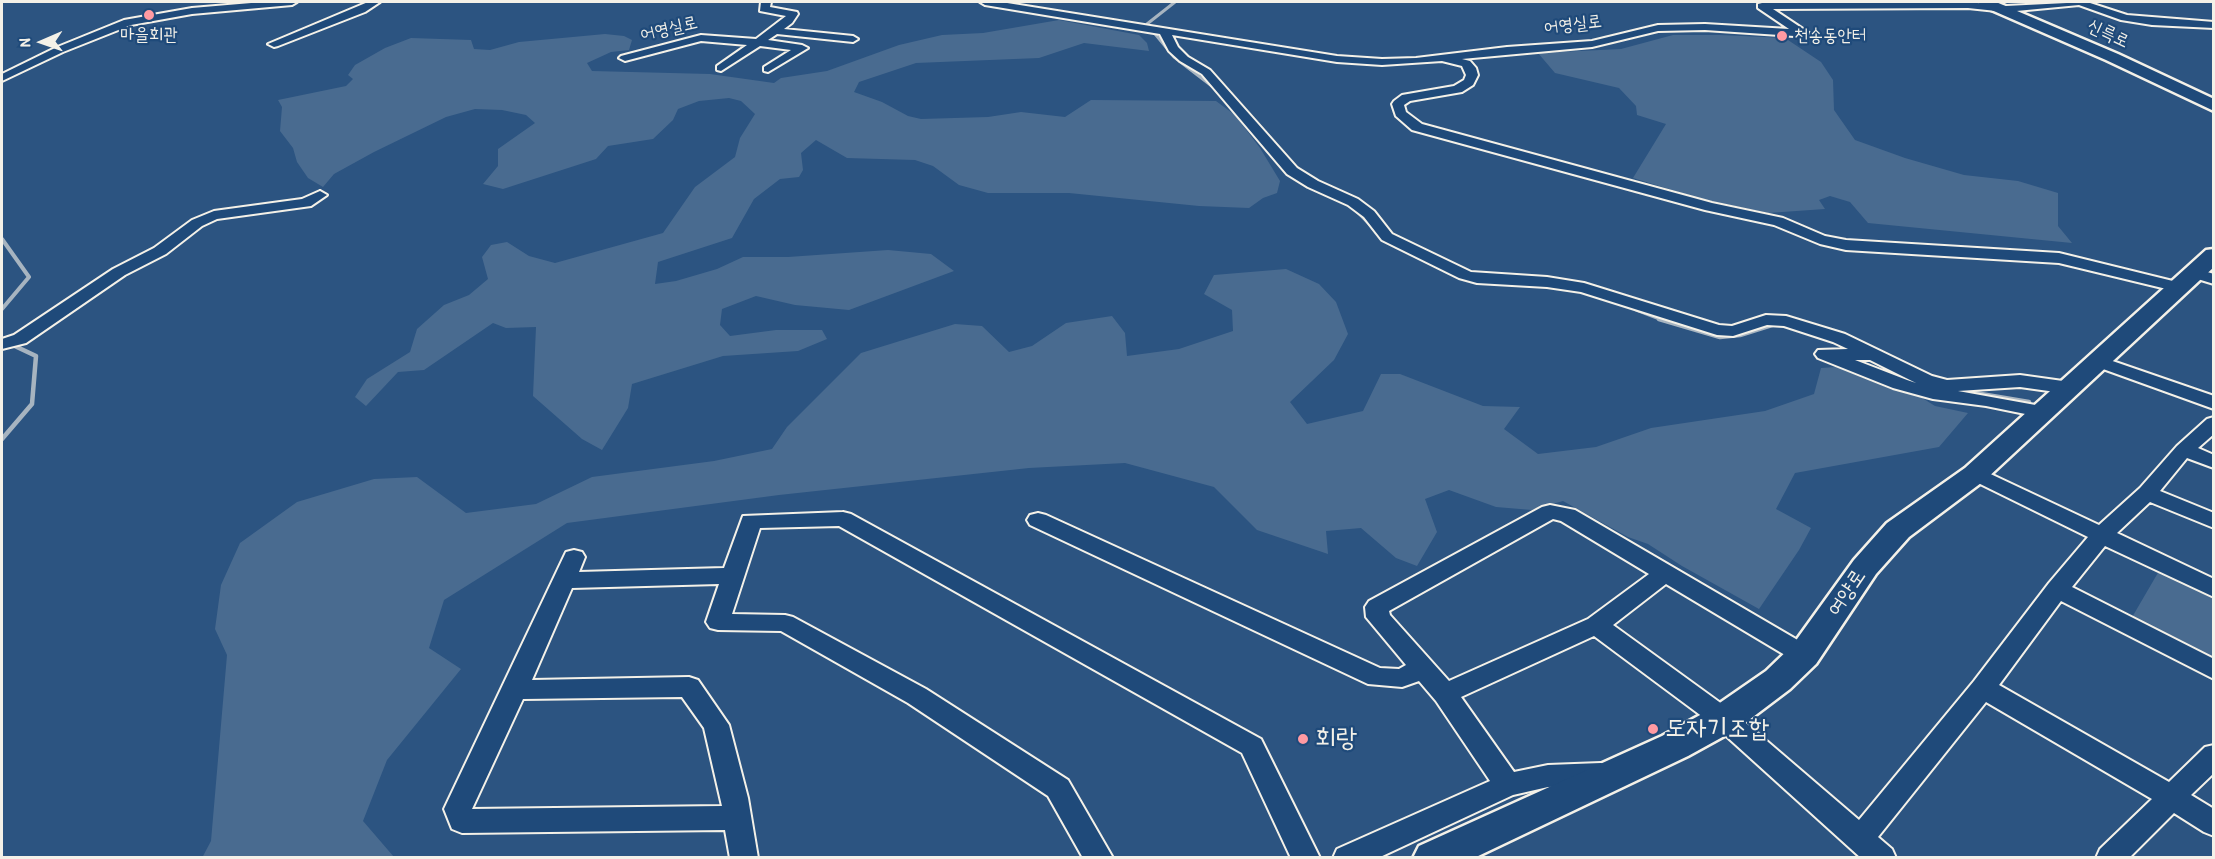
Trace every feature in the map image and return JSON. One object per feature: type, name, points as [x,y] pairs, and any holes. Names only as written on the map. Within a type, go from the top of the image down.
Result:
[{"type":"street","points":[[2,78],[59,50],[128,22],[213,5],[292,2]]},
{"type":"street","points":[[274,44],[361,10],[375,2]]},
{"type":"street","points":[[721,68],[793,14],[764,9],[766,2]]},
{"type":"street","name":"어영실로","points":[[985,2],[1337,59],[1382,62],[1592,44],[1658,28],[1705,27],[1781,31],[1805,35],[1762,6],[1968,5],[2006,9]]},
{"type":"street","name":"신륵로","points":[[1985,2],[2006,9],[2214,106]]},
{"type":"street","points":[[2006,9],[2081,2],[2125,18],[2152,22],[2214,25]]},
{"type":"street","points":[[1162,30],[1173,49],[1184,59],[1206,72],[1292,171],[1313,184],[1353,202],[1369,214],[1387,237],[1464,275],[1477,278],[1547,282],[1584,288],[1717,330],[1733,331],[1766,320],[1786,321],[1839,338],[1925,380],[1946,386],[2020,381],[2070,388]]},
{"type":"street","points":[[773,31],[853,39]]},
{"type":"street","name":"어영실로","points":[[625,58],[701,38],[802,48],[768,69]]},
{"type":"street","points":[[1439,58],[1466,63],[1472,75],[1469,82],[1458,89],[1406,98],[1398,104],[1400,113],[1417,127],[1710,207],[1778,221],[1820,239],[1845,245],[2059,258],[2098,266],[2200,273]]},
{"type":"street","points":[[2,344],[20,339],[119,272],[160,250],[197,223],[214,215],[306,203],[320,195]]},
{"type":"street","name":"여양로","points":[[1433,858],[1618,773],[1724,719],[1778,681],[1804,655],[1879,548],[1918,513],[1975,474],[2098,361],[2200,273]]},
{"type":"street","points":[[1876,356],[1824,354],[1900,384],[1933,393],[1986,400],[2045,412]]},
{"type":"street","points":[[2098,361],[2214,404]]},
{"type":"street","points":[[1860,839],[1983,688],[2057,589],[2102,535],[2147,493],[2184,450],[2214,423]]},
{"type":"street","points":[[2184,450],[2214,462]]},
{"type":"street","points":[[1975,474],[2214,589]]},
{"type":"street","points":[[2147,493],[2214,521]]},
{"type":"street","points":[[1508,786],[1445,694],[1378,617],[1377,607],[1550,512],[1567,515],[1804,655]]},
{"type":"street","points":[[1098,858],[1058,788],[917,696],[785,623],[718,622],[751,521],[843,519],[1252,746],[1306,858]]},
{"type":"street","points":[[1038,520],[1377,676],[1402,678],[1423,668]]},
{"type":"street","points":[[574,557],[515,690],[458,809],[462,821],[738,818]]},
{"type":"street","points":[[1445,694],[1596,626],[1664,574]]},
{"type":"street","points":[[564,580],[733,576]]},
{"type":"street","points":[[2057,589],[2214,670]]},
{"type":"street","points":[[1596,626],[1724,719],[1882,858]]},
{"type":"street","points":[[515,690],[689,687],[716,724],[738,818],[744,858]]},
{"type":"street","points":[[1983,688],[2172,797],[2214,824]]},
{"type":"street","points":[[2110,858],[2214,755]]},
{"type":"street","points":[[1347,858],[1508,786],[1548,776],[1618,773]]},
{"type":"shaded area","points":[[1059,20],[1139,35],[1147,43],[1149,51],[1084,43],[1039,58],[916,63],[859,82],[854,92],[882,102],[908,116],[921,119],[988,117],[1021,112],[1065,117],[1091,100],[1216,101],[1235,115],[1260,148],[1280,181],[1277,193],[1263,198],[1249,208],[1199,206],[1069,193],[988,193],[959,185],[933,166],[915,160],[847,158],[816,140],[801,153],[803,170],[799,177],[780,179],[754,199],[732,238],[658,262],[655,284],[676,281],[717,269],[743,257],[788,257],[888,250],[931,254],[954,271],[849,310],[795,305],[756,296],[722,309],[720,325],[730,336],[776,330],[822,330],[827,339],[798,351],[723,356],[632,384],[628,408],[602,450],[582,439],[533,396],[536,327],[506,328],[493,323],[424,370],[398,372],[366,406],[355,397],[367,379],[410,352],[417,329],[444,305],[469,295],[488,279],[482,257],[491,245],[507,242],[529,256],[555,263],[663,233],[695,187],[735,157],[740,138],[755,114],[741,101],[729,98],[699,101],[678,109],[673,120],[653,139],[608,146],[596,159],[503,189],[483,184],[498,166],[498,149],[535,123],[526,115],[502,110],[475,109],[446,117],[374,152],[334,174],[323,187],[308,178],[297,162],[293,148],[280,131],[282,107],[278,100],[346,86],[353,79],[348,75],[355,65],[385,48],[411,38],[471,40],[474,49],[490,50],[519,42],[605,34],[624,36],[632,40],[629,50],[611,52],[587,63],[592,71],[710,74],[774,83],[781,78],[827,71],[899,45],[942,35],[983,33]]},
{"type":"shaded area","points":[[1673,35],[1785,38],[1821,62],[1833,80],[1834,110],[1855,140],[1905,158],[1964,175],[2018,181],[2058,193],[2058,226],[2072,243],[1868,223],[1850,202],[1830,196],[1819,200],[1825,209],[1768,213],[1698,198],[1633,178],[1666,124],[1637,115],[1636,106],[1619,88],[1555,73],[1538,53],[1621,49]]},
{"type":"shaded area","points":[[1286,269],[1319,284],[1336,302],[1348,334],[1334,360],[1290,402],[1307,424],[1363,411],[1381,374],[1400,374],[1483,406],[1520,407],[1504,429],[1538,454],[1596,447],[1651,428],[1765,411],[1814,394],[1821,368],[1851,366],[1900,384],[1935,406],[1968,413],[1939,447],[1795,473],[1776,509],[1811,528],[1759,609],[1682,566],[1648,544],[1628,537],[1563,501],[1532,510],[1496,507],[1449,490],[1425,499],[1437,532],[1417,566],[1396,558],[1361,528],[1326,531],[1328,554],[1257,530],[1214,487],[1125,463],[1029,468],[779,495],[567,523],[444,600],[429,648],[461,669],[387,760],[363,821],[394,857],[202,858],[211,841],[227,655],[215,629],[221,585],[240,543],[297,502],[374,479],[417,477],[466,513],[536,504],[592,477],[714,461],[772,449],[787,427],[861,353],[955,324],[982,326],[1009,352],[1032,346],[1066,323],[1112,316],[1125,333],[1127,356],[1179,349],[1233,331],[1232,310],[1204,294],[1214,275]]},
{"type":"shaded area","points":[[2159,571],[2213,597],[2213,663],[2131,619]]},
{"type":"waterway","points":[[1175,2],[1147,24],[1174,57],[1217,90]]},
{"type":"waterway","points":[[1357,211],[1372,226]]},
{"type":"waterway","points":[[2,239],[29,277],[2,309]]},
{"type":"waterway","points":[[1637,310],[1663,320]]},
{"type":"waterway","points":[[1659,319],[1720,337],[1740,335],[1775,324]]},
{"type":"waterway","points":[[2,340],[36,356],[32,404],[2,439]]},
{"type":"waterway","points":[[1957,390],[2029,402]]},
{"type":"place","name":"마을회관","points":[[149,15]]},
{"type":"place","name":"천송동안터","points":[[1782,36]]},
{"type":"place","name":"도자기조합","points":[[1653,729]]},
{"type":"place","name":"회랑","points":[[1303,739]]}]
